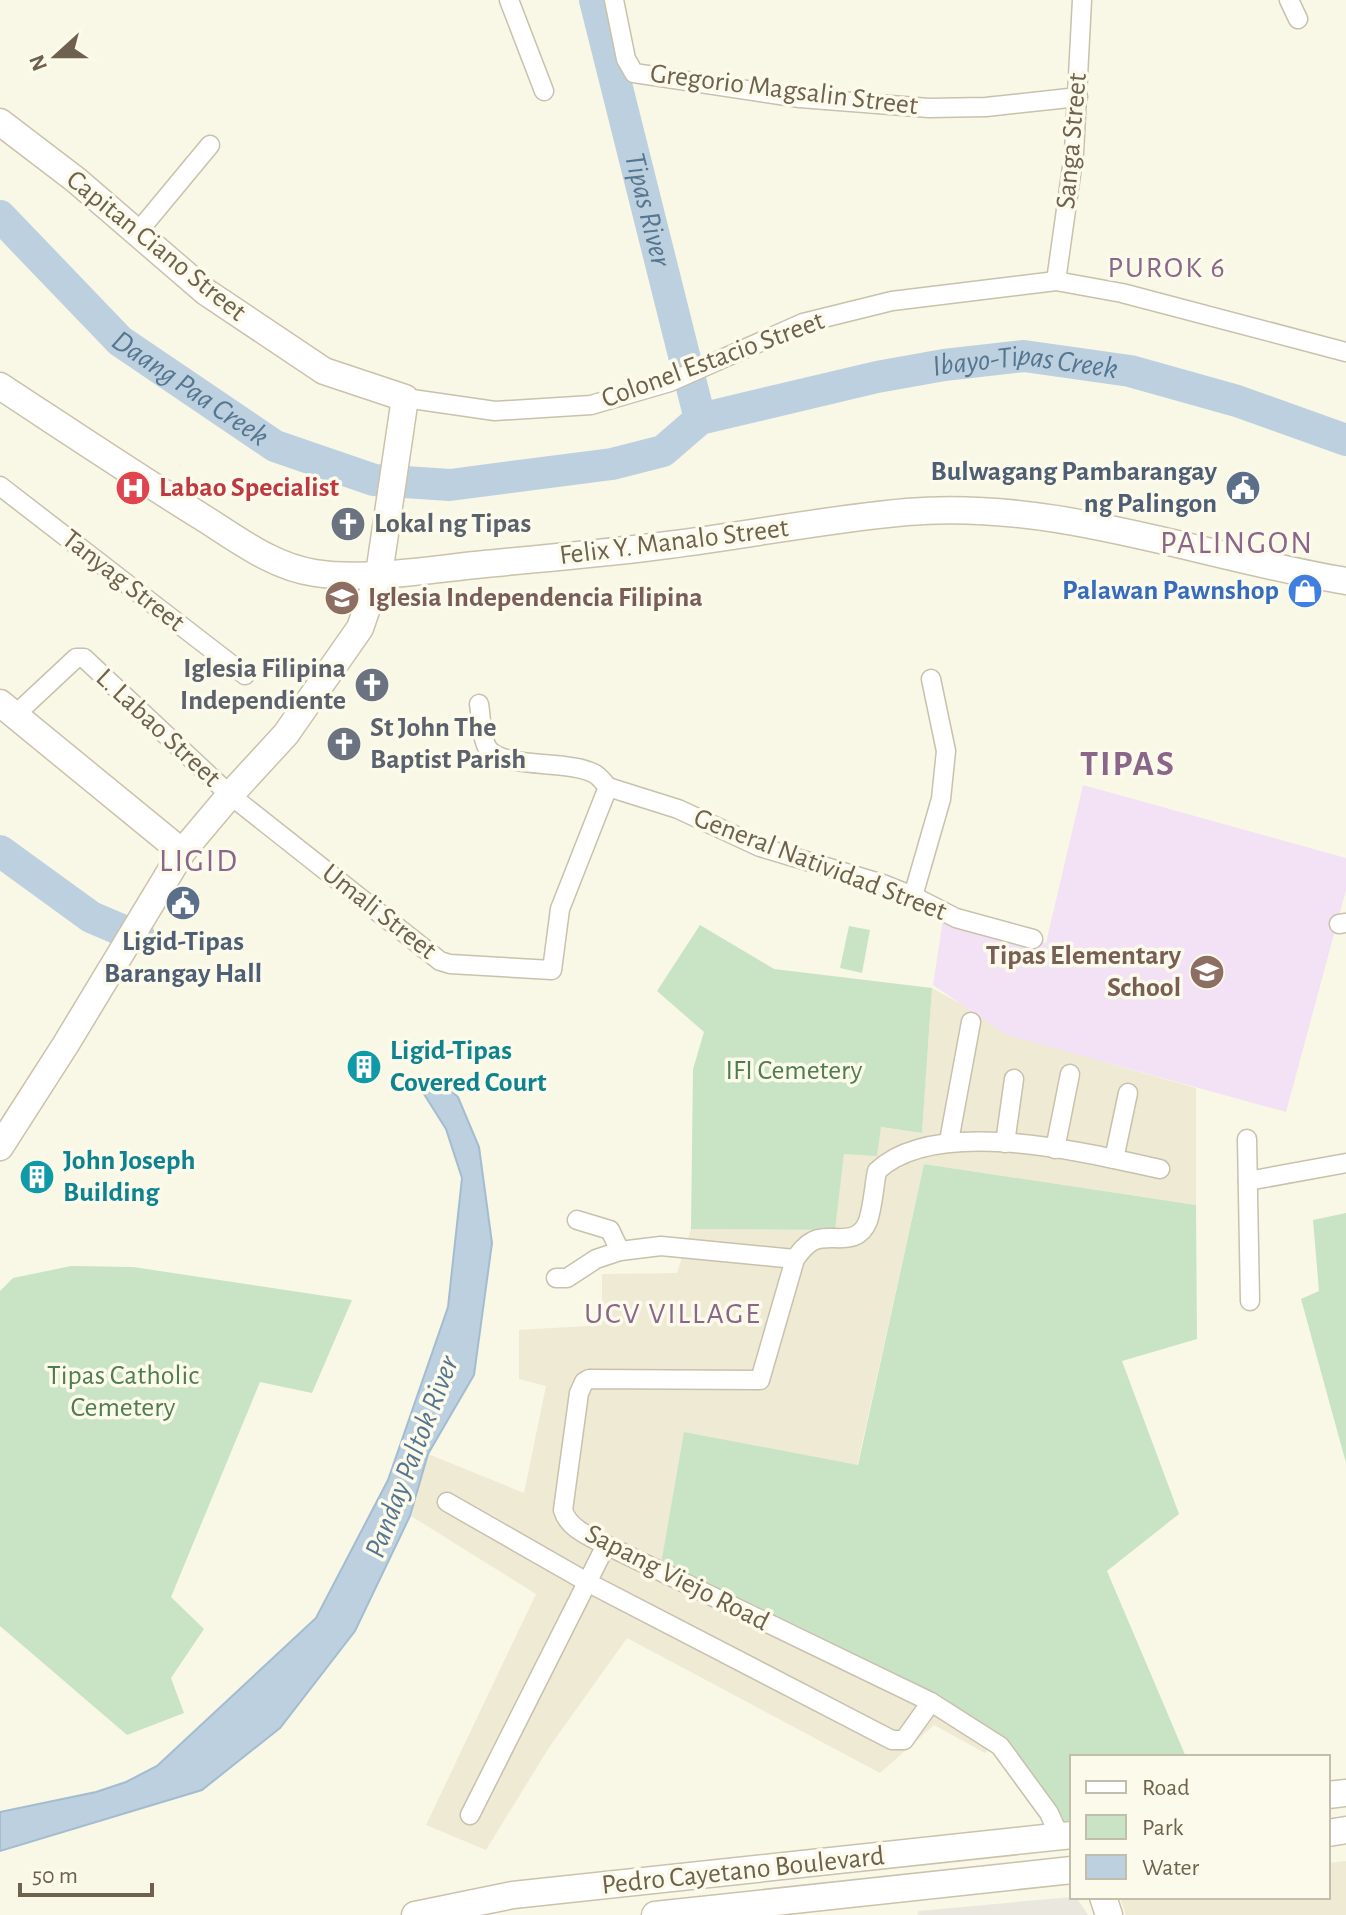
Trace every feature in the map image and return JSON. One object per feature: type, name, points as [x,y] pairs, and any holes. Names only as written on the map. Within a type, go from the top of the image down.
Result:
[{"type":"main road","name":"Capitan Ciano Street","points":[[0,122],[76,180],[206,292],[324,371],[405,398]]},
{"type":"main road","name":"Felix Y. Manalo Street","points":[[0,386],[132,474],[280,564],[316,573],[379,574],[664,546],[909,512],[978,512],[1036,516],[1346,581]]},
{"type":"main road","points":[[0,1147],[182,852],[286,734],[360,628],[379,574],[405,398]]},
{"type":"main road","points":[[7,709],[182,852]]},
{"type":"main road","name":"Pedro Cayetano Boulevard","points":[[415,1915],[513,1895],[1068,1839]]},
{"type":"main road","name":"Pedro Cayetano Boulevard","points":[[655,1915],[1070,1870]]},
{"type":"street","points":[[509,0],[544,91]]},
{"type":"street","name":"Gregorio Magsalin Street","points":[[614,0],[626,59],[634,73],[800,98],[929,108],[986,107],[1078,97]]},
{"type":"street","name":"Sanga Street","points":[[1056,281],[1068,210],[1078,97],[1082,0]]},
{"type":"street","points":[[1289,0],[1298,19]]},
{"type":"street","points":[[137,233],[210,145]]},
{"type":"street","name":"Colonel Estacio Street","points":[[405,398],[495,411],[591,405],[670,382],[803,323],[892,301],[1056,281],[1122,293],[1346,352]]},
{"type":"street","name":"Tanyag Street","points":[[0,486],[245,675]]},
{"type":"street","name":"L. Labao Street","points":[[7,709],[76,658],[84,658],[230,795]]},
{"type":"street","points":[[913,896],[941,799],[946,751],[931,679]]},
{"type":"street","name":"General Natividad Street","points":[[479,704],[486,746],[505,759],[580,768],[597,775],[608,787],[678,809],[760,847],[913,896],[956,918],[1033,939]]},
{"type":"street","name":"Umali Street","points":[[230,795],[440,961],[552,970],[560,909],[608,787]]},
{"type":"street","points":[[949,1141],[971,1022]]},
{"type":"street","points":[[1055,1149],[1070,1074]]},
{"type":"street","points":[[1005,1143],[1014,1079]]},
{"type":"street","points":[[1114,1159],[1128,1093]]},
{"type":"street","points":[[1247,1139],[1250,1301]]},
{"type":"street","points":[[556,1278],[567,1278],[596,1259],[620,1251],[661,1246],[795,1259],[802,1249],[817,1239],[844,1240],[857,1234],[867,1223],[877,1171],[893,1157],[949,1141],[1055,1149],[1160,1169]]},
{"type":"street","points":[[1248,1181],[1346,1163]]},
{"type":"street","points":[[577,1220],[610,1230],[620,1251]]},
{"type":"street","name":"Sapang Viejo Road","points":[[795,1259],[760,1380],[589,1379],[584,1382],[579,1393],[563,1510],[571,1524],[606,1545],[931,1702],[1000,1746],[1068,1839]]},
{"type":"street","points":[[447,1502],[587,1582],[892,1740],[904,1740],[931,1702]]},
{"type":"street","points":[[470,1815],[606,1545]]},
{"type":"shaded area","name":"Tipas Elementary School","points":[[1083,785],[1346,858],[1346,890],[1286,1112],[1007,1035],[933,985],[943,920],[1046,943]]},
{"type":"shaded area","points":[[932,988],[1024,1039],[1196,1088],[1196,1205],[924,1164],[857,1466],[684,1432],[1000,1735],[985,1753],[934,1725],[880,1773],[627,1638],[550,1746],[486,1850],[426,1825],[536,1594],[411,1516],[428,1454],[524,1493],[546,1386],[519,1379],[519,1330],[602,1325],[602,1274],[677,1273],[691,1229],[834,1230],[844,1154],[880,1127],[922,1133]]},
{"type":"shaded area","points":[[1346,1861],[1346,1915],[1126,1915],[1121,1899],[1330,1899],[1330,1863]]},
{"type":"shaded area","points":[[1070,1898],[1077,1899],[1088,1915],[917,1915],[919,1911]]},
{"type":"green space","name":"IFI Cemetery","points":[[700,925],[774,969],[932,988],[922,1133],[881,1127],[877,1156],[844,1154],[835,1230],[691,1229],[693,1069],[704,1032],[657,991]]},
{"type":"green space","points":[[849,926],[870,930],[862,973],[840,968]]},
{"type":"green space","points":[[924,1164],[1196,1205],[1197,1339],[1122,1361],[1179,1514],[1107,1571],[1185,1755],[1070,1755],[1070,1820],[1062,1822],[1000,1735],[661,1564],[684,1432],[858,1465]]},
{"type":"green space","points":[[1346,1213],[1346,1463],[1301,1299],[1319,1291],[1313,1220]]},
{"type":"green space","name":"Tipas Catholic Cemetery","points":[[71,1266],[133,1267],[352,1300],[312,1393],[260,1382],[171,1597],[204,1629],[171,1678],[184,1713],[127,1735],[0,1626],[0,1291],[13,1278]]},
{"type":"water","points":[[436,1077],[458,1097],[479,1147],[492,1243],[474,1375],[428,1454],[410,1516],[355,1631],[280,1728],[202,1790],[0,1851],[0,1812],[96,1792],[126,1782],[157,1766],[316,1618],[388,1480],[448,1307],[462,1178],[446,1129],[422,1091]]},
{"type":"waterway","name":"Tipas River","points":[[595,0],[700,419]]},
{"type":"waterway","name":"Daang Paa Creek","points":[[0,216],[120,341],[275,446],[374,480],[450,485],[612,464],[663,451],[700,419],[877,377],[944,365],[1024,356],[1130,371],[1237,401],[1346,440]]},
{"type":"waterway","name":"Panday Paltok River","points":[[0,851],[91,917],[140,938]]},
{"type":"place","name":"Labao Specialist","points":[[133,488]]},
{"type":"place","name":"Bulwagang Pambarangay ng Palingon","points":[[1243,488]]},
{"type":"place","name":"Lokal ng Tipas","points":[[348,524]]},
{"type":"place","name":"Palawan Pawnshop","points":[[1305,591]]},
{"type":"place","name":"Iglesia Independencia Filipina","points":[[342,598]]},
{"type":"place","name":"Iglesia Filipina Independiente","points":[[372,685]]},
{"type":"place","name":"St John The Baptist Parish","points":[[344,744]]},
{"type":"place","name":"Ligid-Tipas Barangay Hall","points":[[183,903]]},
{"type":"place","name":"Tipas Elementary School","points":[[1207,972]]},
{"type":"place","name":"Ligid-Tipas Covered Court","points":[[364,1067]]},
{"type":"place","name":"John Joseph Building","points":[[37,1177]]},
{"type":"district","name":"PUROK 6","points":[[1167,268]]},
{"type":"district","name":"PALINGON","points":[[1237,543]]},
{"type":"district","name":"TIPAS","points":[[1128,764]]},
{"type":"district","name":"LIGID","points":[[199,861]]},
{"type":"district","name":"UCV VILLAGE","points":[[673,1314]]},
{"type":"water label","name":"Ibayo-Tipas Creek","points":[[1026,371]]}]
